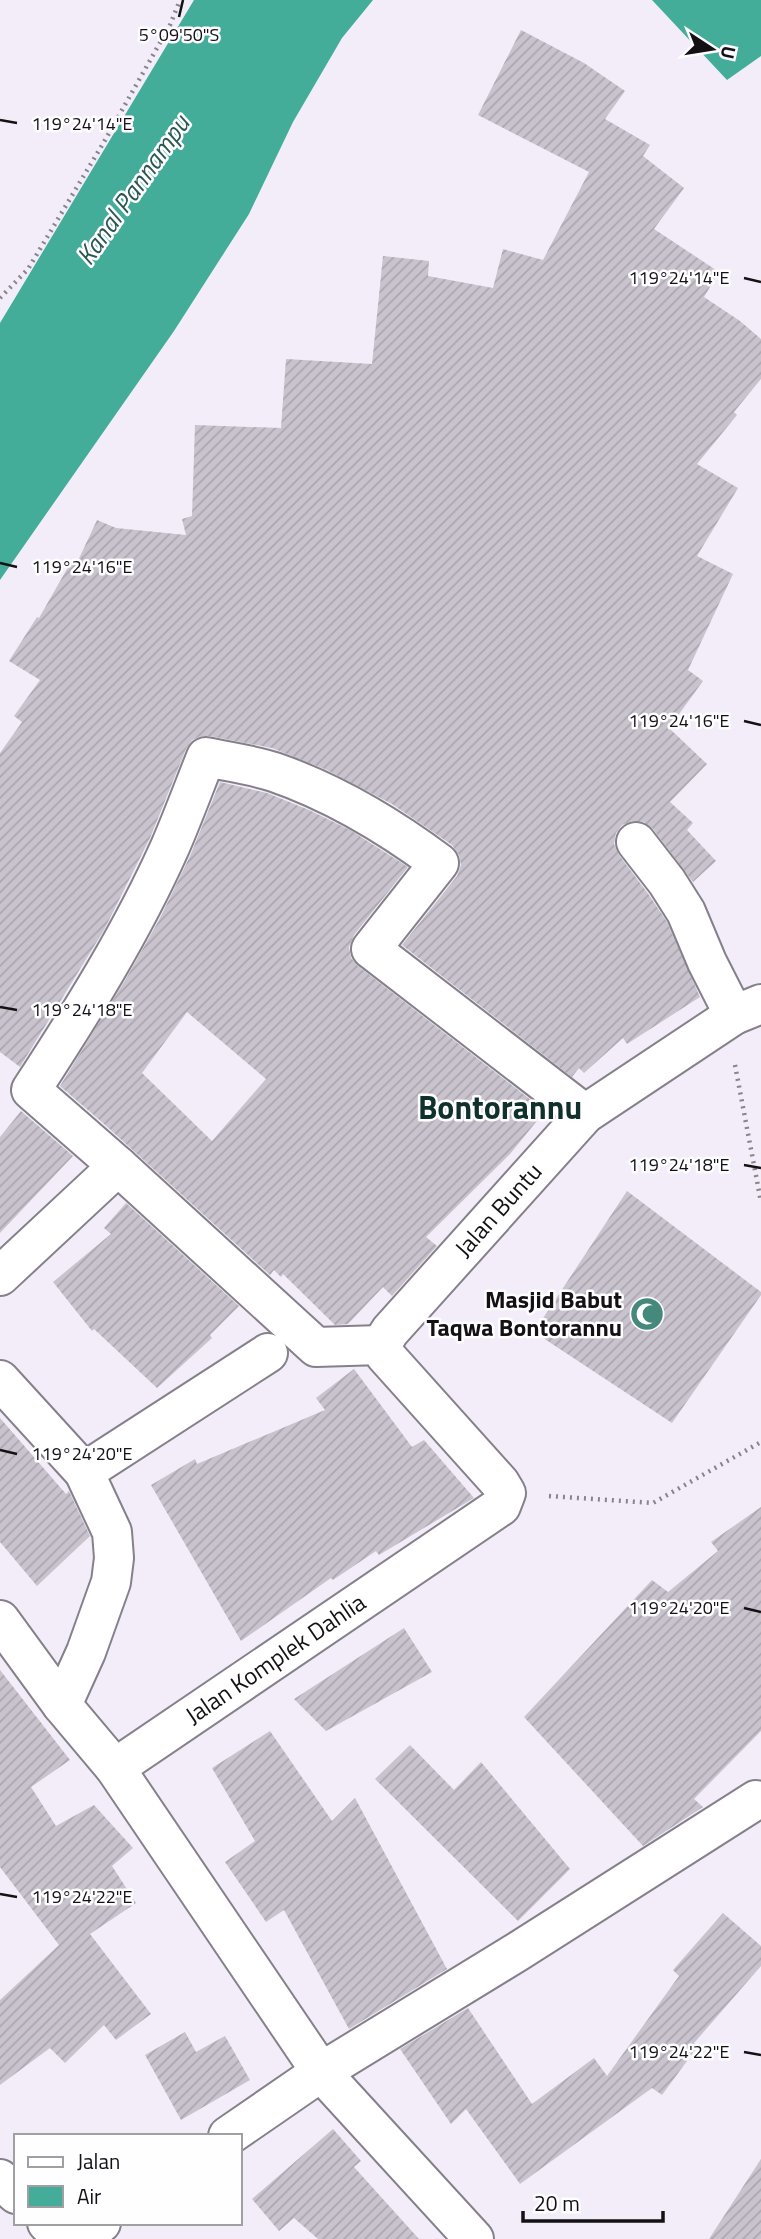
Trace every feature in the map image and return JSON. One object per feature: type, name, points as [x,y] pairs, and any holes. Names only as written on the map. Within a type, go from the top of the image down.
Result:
[{"type":"street","points":[[506,1493],[385,1355],[380,1345],[316,1347],[31,1090],[118,949],[169,848],[206,757],[273,772],[348,803],[407,839],[439,863],[371,949],[586,1114]]},
{"type":"street","points":[[636,842],[686,912],[707,962],[741,1013]]},
{"type":"street","name":"Jalan Buntu","points":[[380,1345],[586,1114],[741,1013]]},
{"type":"street","points":[[0,1276],[118,1166]]},
{"type":"street","points":[[84,1472],[268,1353]]},
{"type":"street","points":[[0,1380],[84,1472],[112,1532],[114,1558],[111,1582],[86,1652],[62,1705]]},
{"type":"street","name":"Jalan Komplek Dahlia","points":[[115,1768],[501,1506],[506,1493]]},
{"type":"street","points":[[0,1620],[62,1705],[115,1768],[321,2072],[474,2239]]},
{"type":"street","points":[[231,2134],[321,2072],[517,1952],[756,1800]]},
{"type":"street","points":[[0,2179],[14,2191]]},
{"type":"street","points":[[49,2225],[64,2239]]},
{"type":"street","points":[[78,2239],[98,2225]]},
{"type":"path","points":[[0,298],[28,269],[170,25],[180,0]]},
{"type":"path","points":[[741,1013],[761,1202]]},
{"type":"path","points":[[506,1493],[653,1503],[761,1443]]},
{"type":"water","name":"Kanal Pannampu","points":[[194,0],[373,0],[342,38],[293,122],[249,214],[174,331],[0,580],[0,323]]},
{"type":"water","points":[[652,0],[761,0],[761,56],[727,80]]},
{"type":"building","points":[[521,30],[584,63],[625,91],[605,119],[650,145],[643,156],[684,188],[654,229],[719,272],[704,297],[761,339],[761,379],[734,412],[737,415],[697,464],[738,488],[697,556],[733,574],[688,670],[703,681],[669,728],[707,764],[670,802],[693,823],[687,830],[716,861],[693,882],[653,829],[644,822],[632,821],[622,825],[616,833],[614,844],[667,922],[700,997],[627,1044],[623,1038],[584,1073],[579,1068],[572,1077],[402,945],[457,876],[461,865],[459,855],[452,845],[392,804],[327,770],[272,748],[201,736],[192,740],[186,749],[150,838],[104,930],[20,1067],[0,1052],[0,753],[22,722],[14,716],[40,680],[9,661],[37,617],[39,618],[71,562],[76,565],[97,520],[116,528],[186,535],[182,519],[192,516],[195,425],[281,428],[286,359],[372,364],[383,256],[429,261],[428,276],[493,288],[503,249],[543,260],[589,172],[478,115]]},
{"type":"building","points":[[220,782],[267,793],[309,810],[350,830],[408,867],[354,935],[349,947],[351,958],[545,1111],[510,1154],[426,1237],[437,1246],[392,1296],[383,1287],[348,1324],[335,1325],[283,1274],[281,1277],[274,1270],[270,1275],[60,1086],[124,982],[159,920],[190,856]],"holes":[[[187,1012],[266,1079],[212,1141],[142,1073]]]},
{"type":"building","points":[[21,1111],[73,1156],[0,1233],[0,1137]]},
{"type":"building","name":"Masjid Babut Taqwa Bontorannu","points":[[627,1191],[761,1292],[672,1423],[534,1332]]},
{"type":"building","points":[[126,1203],[239,1306],[210,1335],[212,1338],[157,1388],[94,1329],[92,1331],[53,1282],[111,1234],[104,1228]]},
{"type":"building","points":[[354,1369],[412,1447],[424,1440],[474,1498],[379,1555],[376,1551],[333,1580],[331,1578],[241,1641],[151,1485],[195,1459],[197,1464],[325,1410],[316,1398]]},
{"type":"building","points":[[0,1418],[66,1494],[69,1491],[90,1536],[37,1586],[0,1542]]},
{"type":"building","points":[[761,1507],[761,1731],[694,1799],[703,1807],[643,1846],[524,1717],[652,1580],[668,1592],[718,1551],[711,1542]]},
{"type":"building","points":[[404,1628],[432,1672],[326,1731],[294,1699]]},
{"type":"building","points":[[0,1670],[70,1760],[31,1787],[56,1826],[94,1805],[133,1848],[112,1866],[136,1903],[90,1934],[151,2014],[116,2040],[104,2025],[65,2063],[50,2048],[0,2085],[0,2000],[59,1945],[0,1867]]},
{"type":"building","points":[[270,1731],[332,1821],[355,1798],[447,1969],[349,2029],[284,1910],[266,1922],[225,1862],[255,1841],[212,1768]]},
{"type":"building","points":[[410,1745],[454,1790],[481,1762],[570,1869],[518,1921],[375,1779]]},
{"type":"building","points":[[723,1913],[761,1946],[761,1966],[694,2043],[698,2046],[662,2095],[652,2088],[520,2184],[466,2109],[451,2124],[400,2049],[468,2008],[532,2104],[594,2058],[607,2076],[679,1976],[673,1970]]},
{"type":"building","points":[[185,2032],[196,2052],[225,2036],[250,2080],[181,2120],[145,2055]]},
{"type":"building","points":[[333,2129],[361,2161],[354,2167],[419,2239],[318,2239],[294,2218],[279,2231],[252,2199]]},
{"type":"building","points":[[761,2159],[761,2239],[709,2239]]},
{"type":"place","name":"Masjid Babut Taqwa Bontorannu","points":[[647,1314]]},
{"type":"district","name":"Bontorannu","points":[[500,1108]]}]
